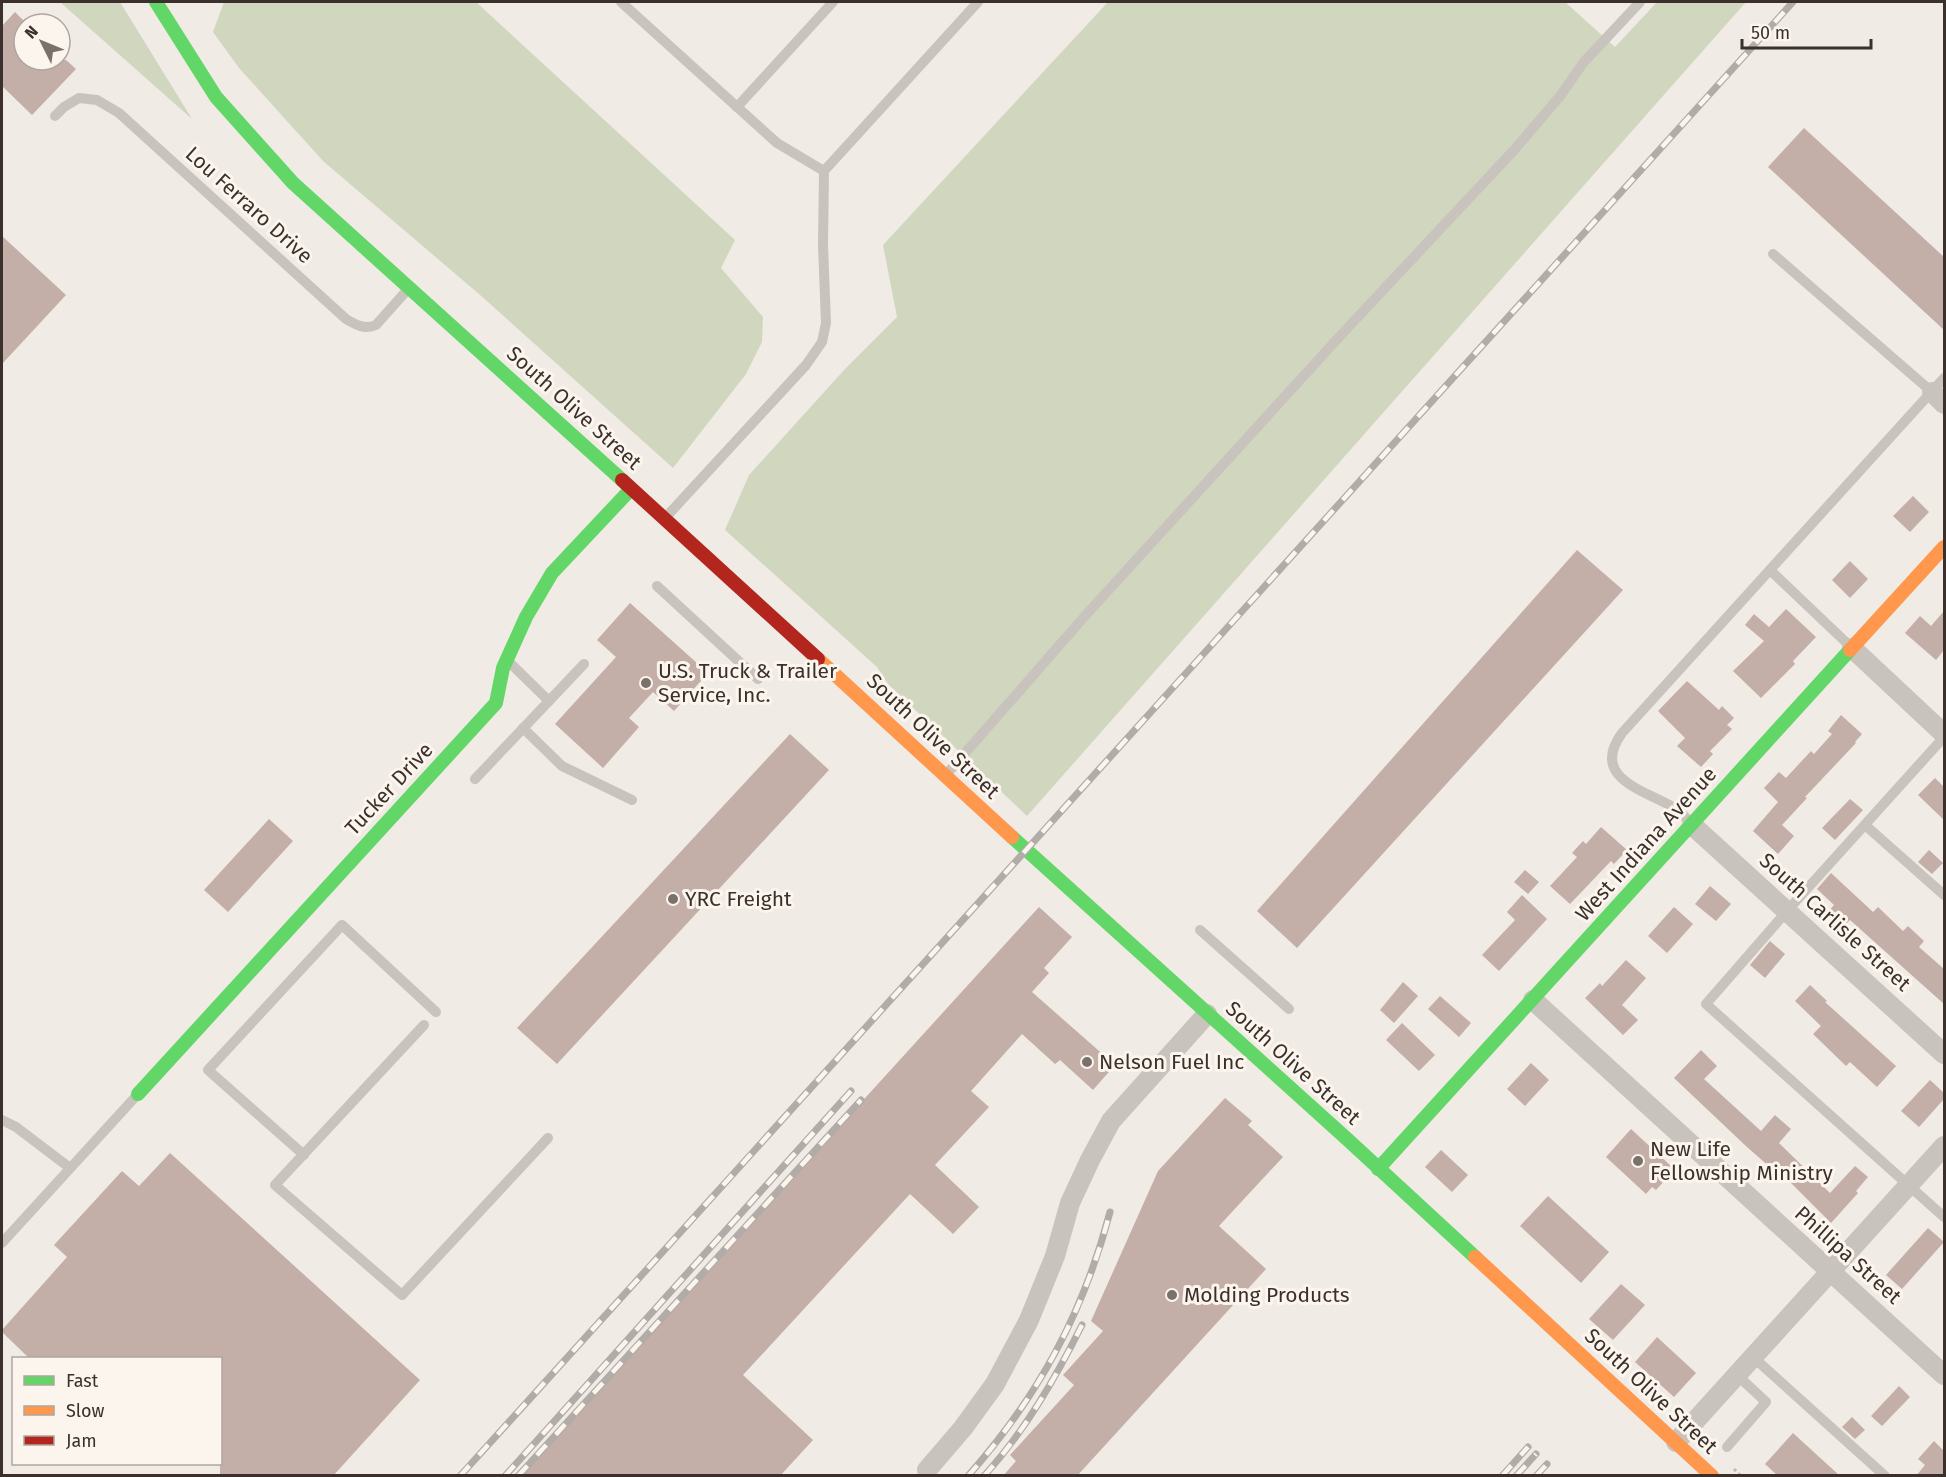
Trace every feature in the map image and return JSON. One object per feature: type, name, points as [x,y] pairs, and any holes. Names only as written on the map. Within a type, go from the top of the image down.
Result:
[{"type":"street","name":"South Olive Street","points":[[156,2],[216,97],[293,183],[665,519],[1712,1476]]},
{"type":"street","name":"Tucker Drive","points":[[138,1094],[496,704],[507,660],[526,617],[552,573],[631,489]]},
{"type":"street","name":"West Indiana Avenue","points":[[1378,1169],[1944,547]]},
{"type":"street","points":[[1852,648],[1944,735]]},
{"type":"street","name":"South Carlisle Street","points":[[1692,825],[1944,1054]]},
{"type":"street","name":"Phillipa Street","points":[[1533,1000],[1944,1375]]},
{"type":"street","points":[[927,1470],[963,1428],[995,1384],[1033,1311],[1055,1256],[1070,1203],[1111,1121],[1207,1014]]},
{"type":"street","points":[[1676,1442],[1944,1146]]},
{"type":"lane","points":[[621,2],[777,143],[824,171]]},
{"type":"lane","points":[[737,107],[833,2]]},
{"type":"lane","points":[[665,519],[806,365],[822,342],[826,323],[823,245],[824,171],[978,2]]},
{"type":"lane","points":[[945,776],[1084,617],[1341,335],[1515,149],[1561,95],[1583,63],[1640,2]]},
{"type":"lane","name":"Lou Ferraro Drive","points":[[55,116],[78,98],[105,104],[118,113],[346,319],[356,325],[370,328],[376,325],[410,287]]},
{"type":"lane","points":[[1692,825],[1679,811],[1636,789],[1618,774],[1613,767],[1611,756],[1614,744],[1770,570],[1940,392],[1773,254]]},
{"type":"lane","points":[[1770,570],[1852,648]]},
{"type":"lane","points":[[657,586],[758,679]]},
{"type":"lane","points":[[507,660],[549,701]]},
{"type":"lane","points":[[475,779],[584,664]]},
{"type":"lane","points":[[523,729],[562,766],[632,800]]},
{"type":"lane","points":[[1944,735],[1706,1004],[1944,1217]]},
{"type":"lane","points":[[1865,825],[1944,895]]},
{"type":"lane","points":[[304,1155],[208,1070],[326,942],[342,925],[436,1012]]},
{"type":"lane","points":[[1200,930],[1289,1009]]},
{"type":"lane","points":[[424,1025],[275,1185],[402,1295],[548,1138]]},
{"type":"lane","points":[[2,1243],[138,1094]]},
{"type":"lane","points":[[2,1120],[16,1127],[70,1168]]},
{"type":"lane","points":[[1753,1357],[1885,1476]]},
{"type":"lane","points":[[1727,1447],[1766,1402],[1737,1375]]},
{"type":"green space","points":[[60,2],[120,2],[192,119],[72,12]]},
{"type":"green space","points":[[224,2],[476,2],[735,240],[721,268],[763,317],[762,342],[746,374],[673,468],[479,294],[323,161],[239,68],[213,32]]},
{"type":"green space","points":[[1108,2],[1565,2],[1615,47],[1657,2],[1746,2],[1027,816],[888,684],[877,667],[725,530],[749,475],[845,369],[897,317],[883,245]]},
{"type":"building","points":[[12,15],[12,72],[72,72],[72,65],[76,69],[32,115],[2,86],[2,26]]},
{"type":"building","points":[[1804,128],[1944,257],[1944,330],[1768,167]]},
{"type":"building","points":[[2,236],[66,295],[2,364]]},
{"type":"building","points":[[1913,496],[1929,512],[1910,532],[1893,516]]},
{"type":"building","points":[[1577,550],[1623,590],[1297,948],[1257,911]]},
{"type":"building","points":[[1850,561],[1868,579],[1850,598],[1832,580]]},
{"type":"building","name":"U.S. Truck & Trailer Service, Inc.","points":[[630,603],[708,673],[674,711],[653,692],[629,718],[639,727],[603,768],[555,724],[616,657],[597,640]]},
{"type":"building","points":[[1786,609],[1816,637],[1793,661],[1795,664],[1761,698],[1733,671],[1764,641],[1745,625],[1754,614],[1769,627]]},
{"type":"building","points":[[1944,611],[1944,650],[1936,660],[1905,633],[1920,616],[1931,626]]},
{"type":"building","points":[[1687,681],[1719,710],[1722,706],[1734,718],[1727,725],[1732,729],[1710,751],[1713,754],[1701,767],[1677,746],[1685,738],[1658,711]]},
{"type":"building","points":[[1841,715],[1862,734],[1782,825],[1794,836],[1778,854],[1753,831],[1778,802],[1764,788],[1779,772],[1786,778],[1811,751],[1814,754],[1832,734],[1828,731]]},
{"type":"building","name":"YRC Freight","points":[[790,734],[829,770],[557,1064],[517,1028]]},
{"type":"building","points":[[1935,778],[1944,787],[1944,820],[1918,795]]},
{"type":"building","points":[[1850,799],[1863,810],[1835,840],[1822,828]]},
{"type":"building","points":[[269,819],[293,841],[228,912],[204,890]]},
{"type":"building","points":[[1601,827],[1627,850],[1614,864],[1611,861],[1570,904],[1550,886],[1577,857],[1572,853],[1583,841],[1586,844]]},
{"type":"building","points":[[1929,850],[1943,863],[1932,874],[1918,862]]},
{"type":"building","points":[[1525,870],[1539,882],[1528,894],[1514,882]]},
{"type":"building","points":[[1831,873],[1873,912],[1878,907],[1903,931],[1908,926],[1924,941],[1919,947],[1944,969],[1944,1004],[1850,920],[1843,927],[1827,913],[1834,905],[1817,889]]},
{"type":"building","points":[[1710,886],[1731,904],[1716,921],[1695,904]]},
{"type":"building","points":[[1522,895],[1547,919],[1499,971],[1482,955],[1515,920],[1507,912]]},
{"type":"building","points":[[1039,907],[1072,937],[1044,968],[1049,973],[1032,992],[1115,1065],[1093,1090],[1060,1060],[1055,1064],[1022,1034],[971,1091],[989,1107],[935,1165],[979,1207],[953,1234],[910,1194],[743,1375],[813,1440],[780,1476],[521,1476]]},
{"type":"building","points":[[1674,907],[1693,924],[1667,953],[1648,936]]},
{"type":"building","points":[[1770,941],[1785,954],[1765,978],[1750,965]]},
{"type":"building","points":[[1626,960],[1646,978],[1622,1005],[1638,1020],[1623,1035],[1585,998],[1600,983],[1602,986]]},
{"type":"building","points":[[1403,982],[1418,996],[1394,1023],[1380,1010]]},
{"type":"building","points":[[1810,985],[1827,1001],[1825,1002],[1896,1066],[1877,1087],[1850,1062],[1846,1066],[1813,1034],[1821,1026],[1795,1001]]},
{"type":"building","points":[[1440,996],[1471,1023],[1459,1037],[1428,1009]]},
{"type":"building","points":[[1402,1023],[1435,1055],[1419,1071],[1386,1040]]},
{"type":"building","points":[[1701,1050],[1717,1066],[1704,1079],[1761,1131],[1775,1115],[1791,1129],[1779,1143],[1830,1193],[1855,1166],[1868,1177],[1856,1191],[1858,1193],[1831,1223],[1789,1181],[1788,1183],[1747,1147],[1674,1078]]},
{"type":"building","points":[[1531,1063],[1549,1080],[1525,1106],[1507,1089]]},
{"type":"building","points":[[1930,1080],[1944,1093],[1944,1099],[1919,1127],[1901,1111]]},
{"type":"building","name":"Molding Products","points":[[1225,1098],[1252,1121],[1248,1125],[1283,1157],[1219,1226],[1266,1269],[1077,1476],[1003,1476],[1016,1461],[1010,1455],[1074,1385],[1063,1375],[1103,1331],[1091,1321],[1158,1171]]},
{"type":"building","name":"New Life Fellowship Ministry","points":[[1631,1129],[1671,1166],[1663,1174],[1667,1178],[1656,1190],[1652,1187],[1646,1194],[1606,1157]]},
{"type":"building","points":[[1441,1150],[1468,1175],[1452,1192],[1425,1167]]},
{"type":"building","points":[[170,1153],[420,1380],[333,1476],[220,1476],[220,1465],[222,1465],[222,1357],[28,1357],[2,1332],[67,1257],[54,1245],[122,1171],[139,1186]]},
{"type":"building","points":[[1548,1196],[1609,1252],[1581,1283],[1520,1226]]},
{"type":"building","points":[[1928,1228],[1944,1242],[1902,1289],[1886,1275]]},
{"type":"building","points":[[1621,1284],[1645,1305],[1613,1340],[1589,1319]]},
{"type":"building","points":[[1657,1337],[1696,1373],[1674,1397],[1635,1362]]},
{"type":"building","points":[[1899,1386],[1910,1397],[1882,1426],[1871,1416]]},
{"type":"building","points":[[1852,1417],[1865,1430],[1855,1439],[1842,1427]]},
{"type":"building","points":[[1793,1433],[1840,1476],[1778,1476],[1765,1464]]},
{"type":"building","points":[[1934,1441],[1944,1451],[1944,1476],[1916,1476],[1925,1465],[1918,1459]]},
{"type":"railway","points":[[460,1476],[1793,2]]},
{"type":"railway","points":[[505,1476],[851,1091]]},
{"type":"railway","points":[[518,1476],[861,1100]]},
{"type":"railway","points":[[968,1476],[1016,1416],[1055,1353],[1086,1285],[1110,1212]]},
{"type":"railway","points":[[984,1476],[1013,1441],[1038,1404],[1082,1325]]},
{"type":"railway","points":[[1502,1476],[1528,1447]]},
{"type":"railway","points":[[1516,1476],[1536,1454]]},
{"type":"railway","points":[[1536,1476],[1547,1464]]},
{"type":"traffic: fast","points":[[156,2],[216,97],[293,183],[622,480]]},
{"type":"traffic: fast","points":[[138,1094],[496,703],[503,668],[526,617],[552,573],[631,489]]},
{"type":"traffic: fast","points":[[1378,1169],[1850,650]]},
{"type":"traffic: fast","points":[[1012,837],[1475,1257]]},
{"type":"traffic: slow","points":[[1850,650],[1944,547]]},
{"type":"traffic: slow","points":[[818,659],[1012,837]]},
{"type":"traffic: slow","points":[[1475,1257],[1712,1476]]},
{"type":"traffic: jam","points":[[622,480],[818,659]]},
{"type":"place","name":"U.S. Truck & Trailer Service, Inc.","points":[[646,683]]},
{"type":"place","name":"YRC Freight","points":[[673,899]]},
{"type":"place","name":"Nelson Fuel Inc","points":[[1087,1062]]},
{"type":"place","name":"New Life Fellowship Ministry","points":[[1638,1161]]},
{"type":"place","name":"Molding Products","points":[[1172,1295]]}]
